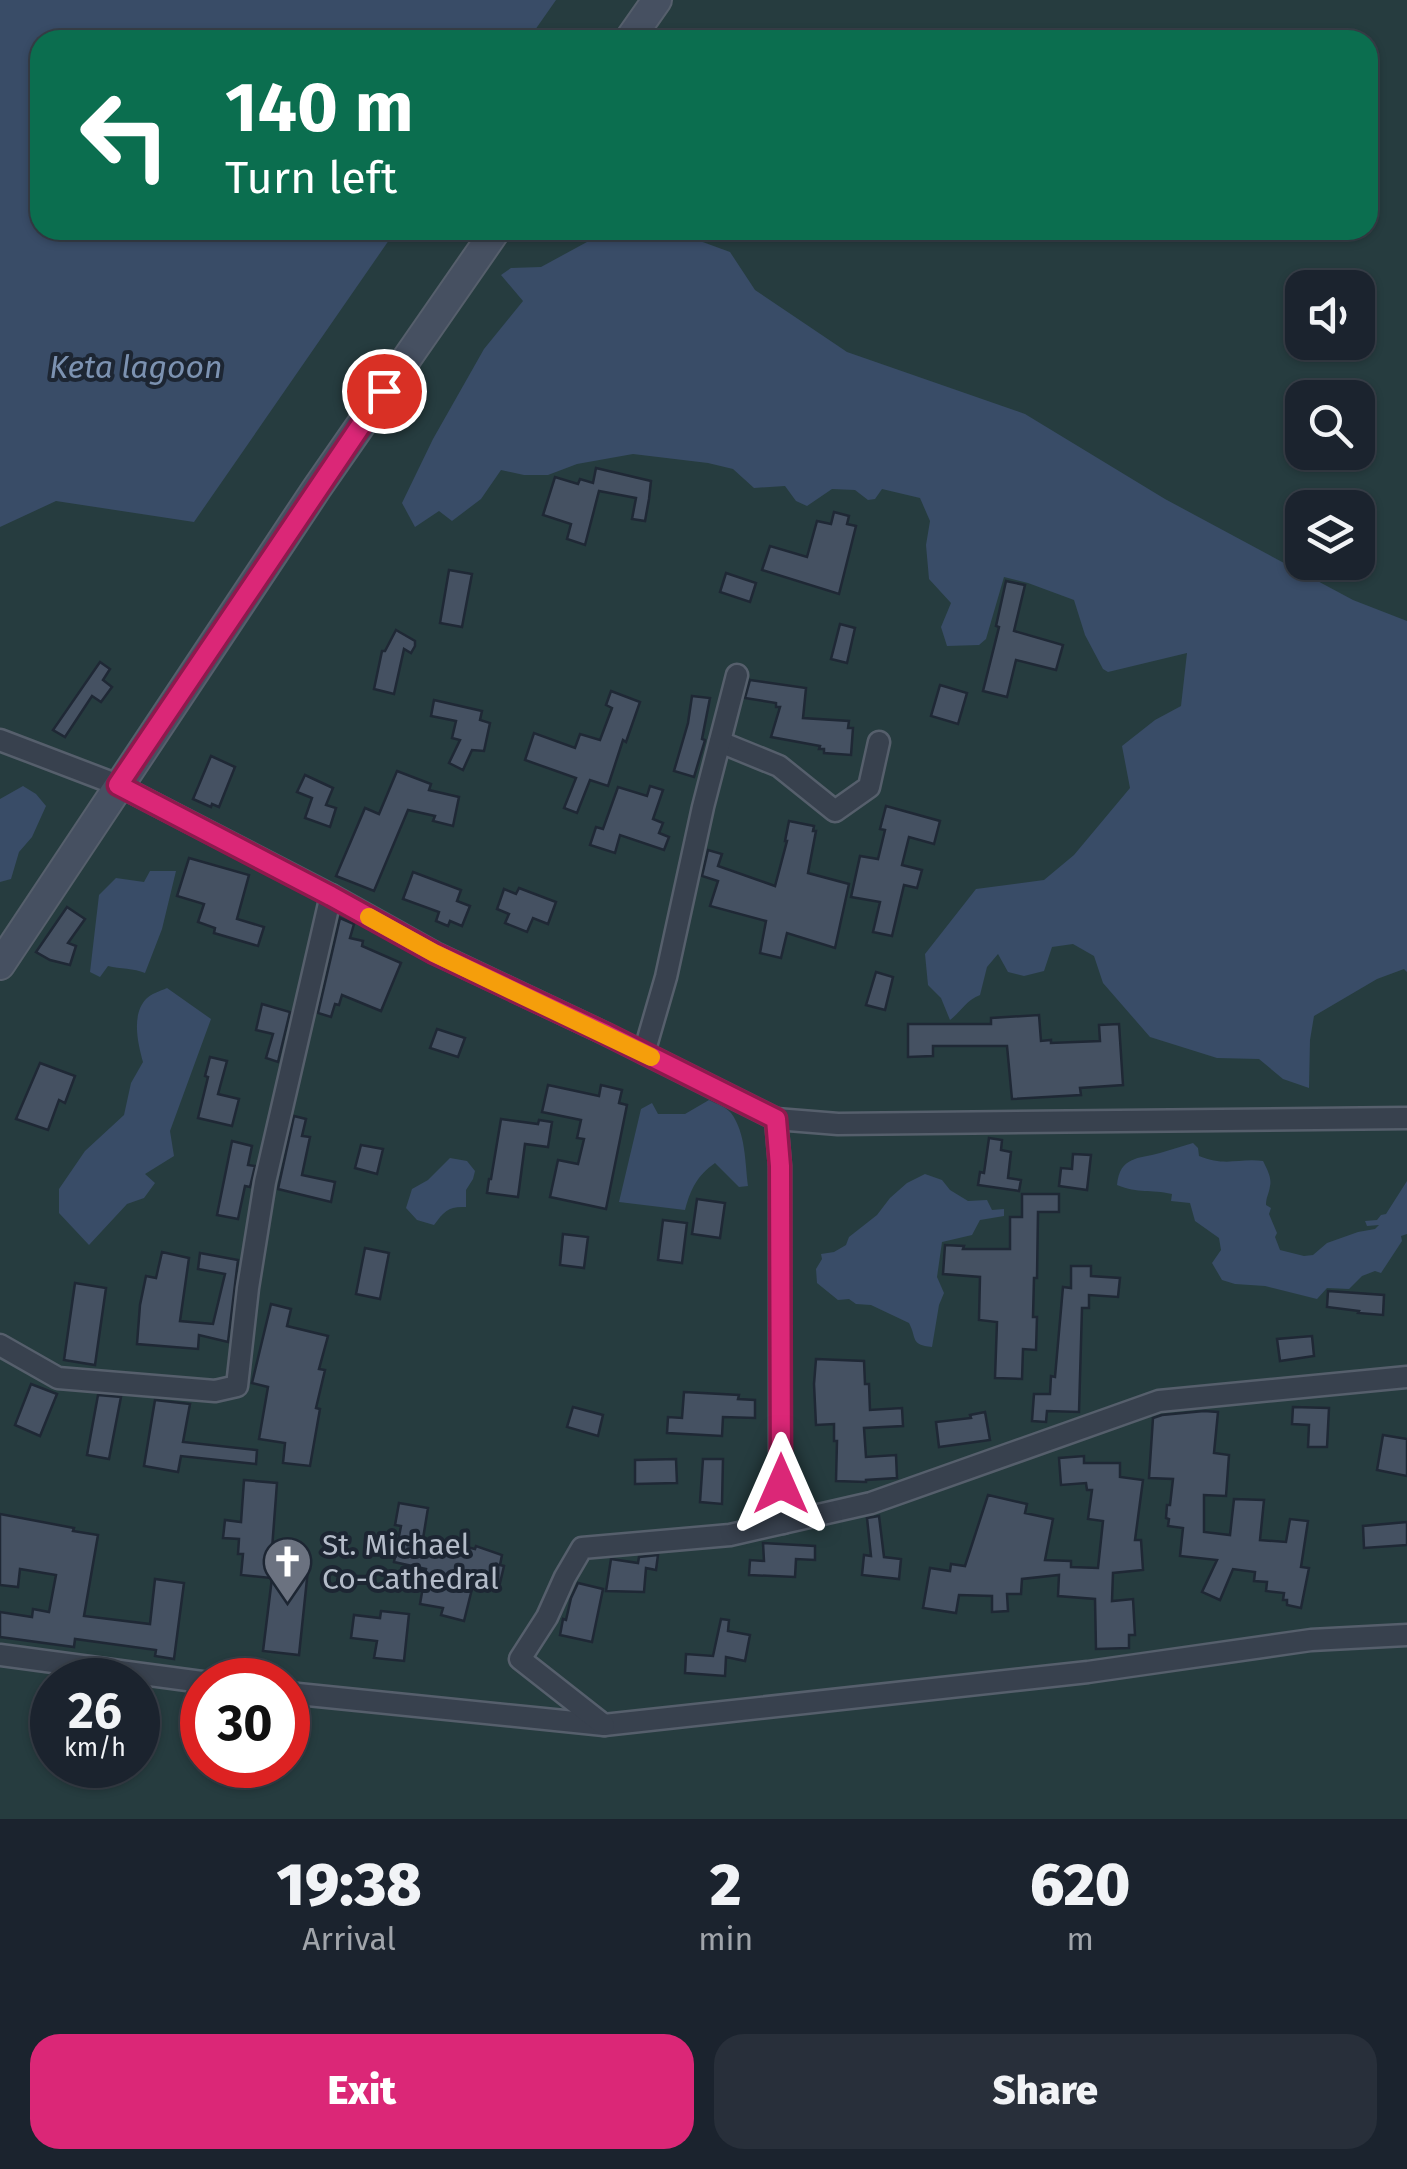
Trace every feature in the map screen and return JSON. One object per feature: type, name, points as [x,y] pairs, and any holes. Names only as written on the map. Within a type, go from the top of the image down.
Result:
[{"type":"main road","points":[[636,30],[656,0]]},
{"type":"main road","points":[[0,965],[316,488],[489,240]]},
{"type":"street","points":[[644,1053],[666,977],[738,674]]},
{"type":"street","points":[[0,740],[118,785],[434,953],[776,1119],[858,1124],[1407,1118]]},
{"type":"street","points":[[720,742],[779,766],[835,810],[869,788],[879,742]]},
{"type":"street","points":[[0,1346],[58,1378],[214,1391],[237,1386],[265,1182],[331,896]]},
{"type":"street","points":[[776,1119],[780,1166],[783,1522]]},
{"type":"street","points":[[604,1725],[520,1659],[547,1617],[582,1548],[730,1535],[871,1502],[1159,1401],[1407,1377]]},
{"type":"street","points":[[310,1694],[604,1725],[1088,1672],[1311,1640],[1407,1635]]},
{"type":"street","points":[[0,1655],[180,1679]]},
{"type":"green space","points":[[0,0],[1407,0],[1407,1819],[0,1819]]},
{"type":"water","name":"Keta lagoon","points":[[0,0],[556,0],[535,30],[30,30],[30,240],[389,240],[194,522],[56,501],[0,527]]},
{"type":"water","points":[[591,240],[697,240],[730,252],[755,290],[847,352],[1025,414],[1165,499],[1285,563],[1285,580],[1316,580],[1407,621],[1407,972],[1404,969],[1377,979],[1314,1016],[1309,1088],[1283,1079],[1259,1059],[1217,1058],[1150,1037],[1103,983],[1094,956],[1073,944],[1052,947],[1044,971],[1024,976],[1008,972],[998,954],[987,967],[980,995],[950,1020],[941,998],[928,985],[925,954],[976,889],[1044,880],[1074,855],[1130,788],[1122,746],[1155,720],[1181,706],[1187,653],[1108,672],[1085,635],[1074,600],[1004,577],[986,639],[979,645],[947,646],[941,627],[951,603],[929,579],[926,545],[930,521],[920,498],[882,489],[875,499],[868,500],[855,490],[832,489],[807,506],[796,501],[785,486],[754,488],[733,469],[633,454],[577,464],[548,475],[501,470],[481,499],[452,521],[439,511],[415,527],[402,503],[484,349],[523,301],[501,275],[511,268],[541,267]]},
{"type":"water","points":[[23,786],[46,806],[32,837],[19,852],[11,879],[0,882],[0,799]]},
{"type":"water","points":[[150,871],[176,871],[162,929],[145,973],[108,966],[100,977],[90,972],[99,895],[116,878],[144,882]]},
{"type":"water","points":[[167,988],[211,1019],[170,1131],[174,1156],[145,1174],[155,1183],[144,1198],[127,1204],[89,1245],[59,1213],[59,1189],[85,1151],[124,1115],[131,1083],[143,1062],[138,1013],[146,999]]},
{"type":"water","points":[[709,1100],[727,1109],[736,1121],[748,1186],[739,1187],[715,1163],[696,1183],[685,1210],[619,1202],[641,1109],[652,1103],[658,1114],[685,1114]]},
{"type":"water","points":[[1193,1143],[1199,1156],[1208,1159],[1263,1161],[1270,1180],[1266,1205],[1271,1208],[1269,1214],[1280,1250],[1313,1255],[1327,1243],[1375,1229],[1379,1225],[1367,1226],[1365,1221],[1386,1214],[1407,1181],[1407,1234],[1401,1236],[1402,1241],[1381,1273],[1362,1276],[1349,1289],[1327,1288],[1317,1299],[1222,1280],[1212,1263],[1221,1250],[1219,1238],[1195,1221],[1190,1203],[1171,1201],[1172,1194],[1117,1185],[1122,1169],[1131,1160]]},
{"type":"water","points":[[450,1158],[467,1161],[475,1171],[466,1190],[466,1207],[447,1210],[434,1225],[417,1220],[406,1208],[412,1189],[428,1180]]},
{"type":"water","points":[[925,1174],[942,1180],[968,1201],[987,1200],[992,1210],[1004,1209],[1004,1216],[980,1220],[972,1235],[942,1242],[937,1277],[944,1293],[932,1347],[915,1340],[909,1323],[871,1305],[838,1300],[817,1283],[816,1269],[821,1254],[846,1245],[849,1237],[877,1215],[890,1198]]},
{"type":"building","points":[[596,468],[651,481],[649,499],[645,521],[632,519],[636,498],[599,491],[585,545],[567,539],[571,524],[543,515],[555,477],[578,484],[580,479],[593,483]]},
{"type":"building","points":[[834,512],[849,516],[847,524],[856,526],[839,594],[762,570],[770,546],[807,557],[817,521],[831,524]]},
{"type":"building","points":[[449,570],[472,574],[462,627],[440,623]]},
{"type":"building","points":[[726,573],[756,583],[750,602],[720,592]]},
{"type":"building","points":[[1006,581],[1025,585],[1014,631],[1063,645],[1056,670],[1016,660],[1007,697],[983,691]]},
{"type":"building","points":[[840,624],[855,628],[847,663],[831,659]]},
{"type":"building","points":[[396,630],[415,641],[415,646],[411,653],[404,649],[394,694],[374,689],[382,651]]},
{"type":"building","points":[[100,662],[110,669],[103,680],[112,687],[101,702],[92,696],[65,737],[53,730]]},
{"type":"building","points":[[750,680],[806,688],[803,718],[849,721],[848,728],[853,728],[851,755],[824,753],[820,746],[771,737],[780,707],[745,698]]},
{"type":"building","points":[[940,685],[967,693],[958,724],[931,716]]},
{"type":"building","points":[[611,691],[640,702],[608,786],[590,780],[577,813],[564,808],[576,778],[525,760],[534,733],[575,748],[580,734],[600,740],[612,708],[606,705]]},
{"type":"building","points":[[692,696],[710,698],[702,739],[705,740],[694,777],[674,771]]},
{"type":"building","points":[[434,700],[482,711],[480,720],[490,723],[484,751],[472,750],[463,770],[449,763],[460,740],[452,738],[456,721],[431,716]]},
{"type":"building","points":[[211,756],[235,767],[219,807],[193,799]]},
{"type":"building","points":[[397,771],[431,784],[429,790],[459,797],[453,826],[433,821],[435,816],[408,810],[374,891],[336,876],[365,808],[379,814]]},
{"type":"building","points":[[305,775],[333,788],[326,805],[336,808],[330,827],[305,818],[312,798],[297,792]]},
{"type":"building","points":[[650,786],[663,790],[653,819],[663,823],[659,833],[669,837],[664,850],[620,835],[615,853],[590,845],[596,827],[603,829],[618,787],[647,796]]},
{"type":"building","points":[[886,806],[940,821],[934,844],[909,837],[902,865],[922,870],[917,888],[904,885],[892,936],[873,932],[880,902],[851,897],[860,856],[878,859]]},
{"type":"building","points":[[789,821],[814,826],[816,831],[808,873],[849,884],[835,948],[787,933],[781,958],[760,953],[766,921],[710,906],[718,881],[702,876],[708,850],[722,854],[718,866],[775,886]]},
{"type":"building","points":[[189,858],[249,875],[237,919],[264,927],[258,946],[214,933],[215,928],[198,922],[204,904],[177,896]]},
{"type":"building","points":[[413,872],[461,890],[457,901],[470,906],[462,926],[436,921],[439,912],[403,899]]},
{"type":"building","points":[[519,888],[556,902],[548,924],[533,918],[527,932],[505,923],[509,914],[497,909],[504,889],[516,894]]},
{"type":"building","points":[[67,907],[85,919],[68,943],[76,946],[70,965],[36,952]]},
{"type":"building","points":[[340,918],[354,924],[350,938],[363,941],[362,946],[401,963],[381,1011],[342,995],[331,1017],[318,1013]]},
{"type":"building","points":[[876,972],[893,977],[885,1010],[866,1005]]},
{"type":"building","points":[[262,1004],[290,1012],[278,1062],[266,1058],[273,1034],[256,1030]]},
{"type":"building","points":[[1039,1015],[1041,1041],[1051,1043],[1100,1041],[1099,1025],[1119,1024],[1123,1085],[1080,1088],[1081,1095],[1012,1099],[1007,1046],[933,1046],[933,1056],[908,1057],[908,1024],[991,1024],[991,1018]]},
{"type":"building","points":[[437,1029],[465,1038],[458,1057],[430,1048]]},
{"type":"building","points":[[210,1057],[227,1061],[218,1094],[239,1099],[232,1126],[198,1118]]},
{"type":"building","points":[[40,1063],[75,1076],[65,1103],[59,1100],[48,1130],[16,1119]]},
{"type":"building","points":[[548,1085],[599,1096],[601,1085],[622,1090],[619,1103],[627,1105],[606,1209],[550,1197],[558,1160],[578,1164],[584,1139],[577,1138],[581,1120],[542,1112]]},
{"type":"building","points":[[294,1116],[306,1119],[302,1136],[310,1137],[302,1175],[335,1182],[331,1202],[278,1189]]},
{"type":"building","points":[[501,1119],[552,1122],[548,1147],[525,1144],[518,1197],[487,1193]]},
{"type":"building","points":[[989,1138],[1002,1140],[1001,1150],[1011,1152],[1008,1178],[1021,1180],[1019,1191],[978,1185],[980,1172],[984,1173]]},
{"type":"building","points":[[232,1141],[252,1146],[248,1165],[255,1166],[250,1187],[245,1186],[238,1219],[217,1215]]},
{"type":"building","points":[[361,1145],[383,1149],[377,1174],[355,1168]]},
{"type":"building","points":[[1073,1154],[1091,1155],[1087,1190],[1059,1186],[1061,1168],[1072,1169]]},
{"type":"building","points":[[1022,1194],[1059,1194],[1059,1212],[1038,1212],[1033,1317],[1037,1317],[1036,1350],[1023,1349],[1022,1379],[995,1378],[997,1322],[979,1320],[980,1277],[943,1274],[945,1245],[1010,1249],[1010,1217],[1022,1217]]},
{"type":"building","points":[[697,1199],[725,1203],[720,1238],[692,1234]]},
{"type":"building","points":[[663,1220],[687,1223],[682,1263],[658,1260]]},
{"type":"building","points":[[563,1234],[588,1237],[584,1268],[560,1265]]},
{"type":"building","points":[[365,1248],[389,1253],[380,1299],[356,1294]]},
{"type":"building","points":[[162,1252],[189,1258],[180,1321],[213,1324],[225,1274],[198,1269],[200,1253],[238,1260],[228,1342],[199,1335],[198,1349],[137,1344],[146,1276],[156,1278]]},
{"type":"building","points":[[1071,1266],[1091,1266],[1091,1276],[1120,1278],[1118,1297],[1089,1295],[1089,1308],[1082,1308],[1079,1412],[1047,1411],[1046,1422],[1032,1421],[1034,1394],[1050,1394],[1051,1376],[1055,1377],[1063,1287],[1071,1288]]},
{"type":"building","points":[[75,1283],[106,1288],[95,1365],[64,1360]]},
{"type":"building","points":[[1328,1291],[1384,1295],[1383,1315],[1327,1307]]},
{"type":"building","points":[[271,1304],[291,1309],[287,1326],[328,1336],[319,1369],[325,1370],[316,1408],[320,1409],[310,1466],[283,1463],[285,1443],[259,1439],[268,1387],[252,1383]]},
{"type":"building","points":[[1312,1336],[1314,1356],[1280,1361],[1277,1339]]},
{"type":"building","points":[[816,1359],[864,1361],[870,1410],[902,1408],[903,1426],[864,1428],[866,1457],[896,1455],[897,1478],[836,1481],[834,1424],[816,1425]]},
{"type":"building","points":[[31,1384],[57,1394],[40,1436],[15,1425]]},
{"type":"building","points":[[684,1392],[739,1395],[738,1399],[755,1400],[755,1418],[723,1417],[722,1436],[667,1433],[668,1417],[682,1418]]},
{"type":"building","points":[[98,1395],[121,1397],[109,1459],[87,1455]]},
{"type":"building","points":[[155,1400],[190,1404],[183,1442],[257,1450],[256,1464],[181,1456],[178,1472],[144,1466]]},
{"type":"building","points":[[573,1407],[603,1415],[598,1436],[567,1427]]},
{"type":"building","points":[[1293,1407],[1329,1408],[1327,1447],[1308,1447],[1309,1425],[1292,1424]]},
{"type":"building","points":[[985,1412],[990,1440],[939,1447],[936,1422],[971,1418],[970,1415]]},
{"type":"building","points":[[1218,1412],[1214,1453],[1229,1455],[1226,1496],[1204,1495],[1204,1532],[1230,1535],[1234,1499],[1264,1500],[1260,1540],[1286,1542],[1290,1519],[1308,1521],[1301,1567],[1309,1568],[1301,1608],[1287,1605],[1284,1593],[1266,1591],[1267,1582],[1254,1581],[1255,1572],[1233,1569],[1220,1600],[1202,1592],[1217,1560],[1180,1556],[1183,1528],[1168,1526],[1166,1518],[1173,1479],[1149,1478],[1153,1418]]},
{"type":"building","points":[[1383,1435],[1407,1439],[1407,1476],[1377,1470]]},
{"type":"building","points":[[1084,1456],[1084,1463],[1120,1463],[1120,1477],[1143,1480],[1135,1540],[1141,1540],[1143,1570],[1113,1573],[1112,1601],[1133,1599],[1135,1635],[1129,1635],[1129,1648],[1096,1649],[1095,1599],[1058,1596],[1059,1575],[1022,1579],[1021,1594],[1007,1594],[1008,1611],[992,1612],[992,1596],[959,1595],[956,1613],[923,1608],[930,1568],[950,1571],[951,1564],[965,1566],[988,1495],[1027,1504],[1025,1513],[1053,1519],[1045,1560],[1071,1561],[1071,1567],[1098,1568],[1103,1521],[1088,1519],[1092,1490],[1087,1490],[1086,1483],[1061,1485],[1059,1458]]},
{"type":"building","points":[[676,1459],[677,1483],[635,1484],[635,1460]]},
{"type":"building","points":[[703,1459],[723,1459],[722,1504],[700,1502]]},
{"type":"building","points":[[244,1480],[277,1483],[272,1549],[299,1553],[299,1558],[309,1560],[299,1655],[263,1651],[272,1578],[241,1575],[243,1554],[238,1554],[239,1539],[223,1538],[225,1520],[241,1522]]},
{"type":"building","points":[[399,1503],[428,1508],[421,1551],[452,1554],[454,1544],[502,1555],[500,1583],[486,1580],[484,1588],[473,1585],[464,1621],[441,1615],[443,1608],[420,1604],[426,1569],[394,1562],[401,1526],[395,1525]]},
{"type":"building","points":[[0,1514],[98,1535],[84,1616],[150,1624],[155,1579],[184,1583],[174,1659],[155,1656],[156,1650],[75,1639],[74,1647],[0,1637],[0,1612],[32,1617],[33,1609],[49,1612],[56,1575],[20,1569],[18,1587],[0,1585]]},
{"type":"building","points":[[879,1516],[884,1557],[901,1559],[899,1579],[862,1575],[864,1555],[871,1556],[867,1518]]},
{"type":"building","points":[[1407,1522],[1407,1545],[1364,1548],[1363,1526]]},
{"type":"building","points":[[763,1543],[815,1546],[815,1560],[796,1559],[795,1577],[749,1575],[750,1560],[764,1561]]},
{"type":"building","points":[[658,1555],[656,1570],[646,1568],[644,1592],[606,1591],[611,1559],[638,1563],[639,1557]]},
{"type":"building","points":[[578,1583],[603,1589],[592,1642],[560,1635]]},
{"type":"building","points":[[381,1611],[409,1614],[404,1661],[374,1658],[377,1641],[351,1638],[354,1615],[380,1618]]},
{"type":"building","points":[[721,1619],[729,1620],[728,1631],[750,1635],[745,1661],[726,1657],[725,1676],[685,1673],[686,1654],[713,1656]]},
{"type":"slow traffic","points":[[369,917],[434,953],[651,1057]]},
{"type":"place","name":"St. Michael Co-Cathedral","points":[[287,1604]]},
{"type":"route","points":[[384,391],[118,785],[434,953],[776,1119],[780,1166],[781,1484]]}]
